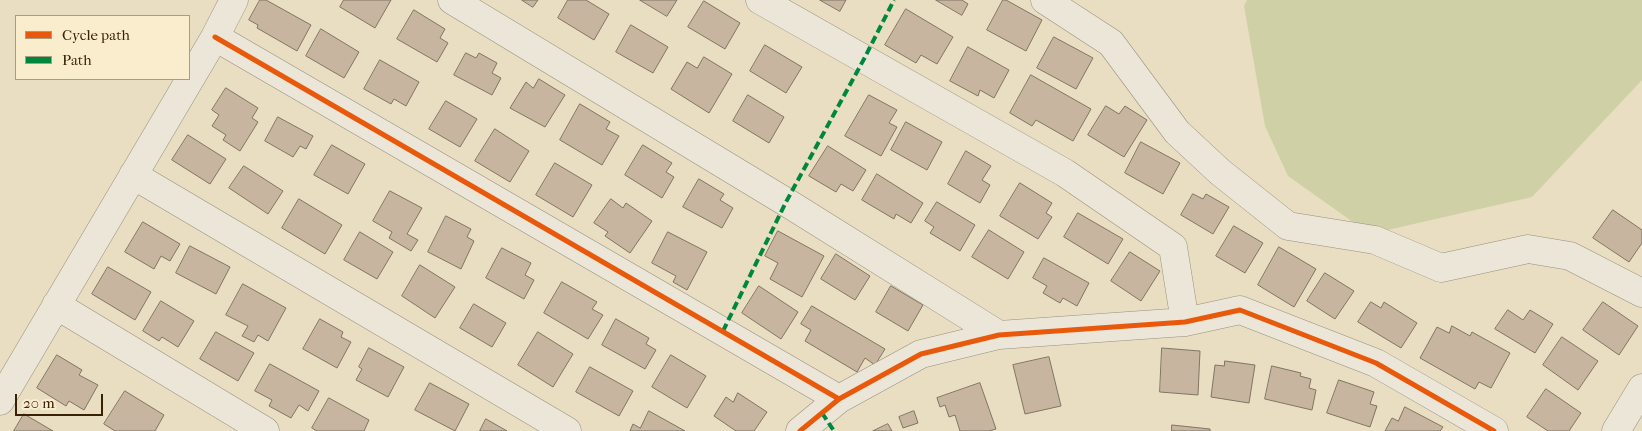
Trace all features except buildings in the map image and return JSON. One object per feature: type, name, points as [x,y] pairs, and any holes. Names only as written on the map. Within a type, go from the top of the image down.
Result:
[{"type":"street","points":[[190,78],[234,0]]},
{"type":"street","points":[[452,0],[786,202],[999,335]]},
{"type":"street","points":[[760,0],[1065,173],[1173,247],[1185,322]]},
{"type":"street","points":[[1045,0],[1111,44],[1177,132],[1220,172],[1288,226],[1375,240],[1441,268],[1528,249],[1570,256],[1642,293]]},
{"type":"street","points":[[215,36],[839,399]]},
{"type":"street","points":[[0,401],[189,80]]},
{"type":"street","points":[[133,175],[567,431]]},
{"type":"street","points":[[56,305],[266,431]]},
{"type":"street","points":[[800,431],[839,399],[921,354],[999,335],[1185,322],[1240,310],[1376,363],[1494,431]]},
{"type":"street","points":[[1616,431],[1642,388]]},
{"type":"green space","points":[[1247,0],[1642,0],[1642,80],[1532,197],[1370,234],[1288,176],[1265,126],[1244,6]]},
{"type":"marked path","points":[[723,331],[786,202],[894,0]]},
{"type":"marked path","points":[[822,413],[834,431]]},
{"type":"cycle path","points":[[215,37],[839,399]]},
{"type":"cycle path","points":[[800,431],[839,399],[921,354],[999,335],[1185,322],[1240,310],[1376,363],[1494,431]]}]
